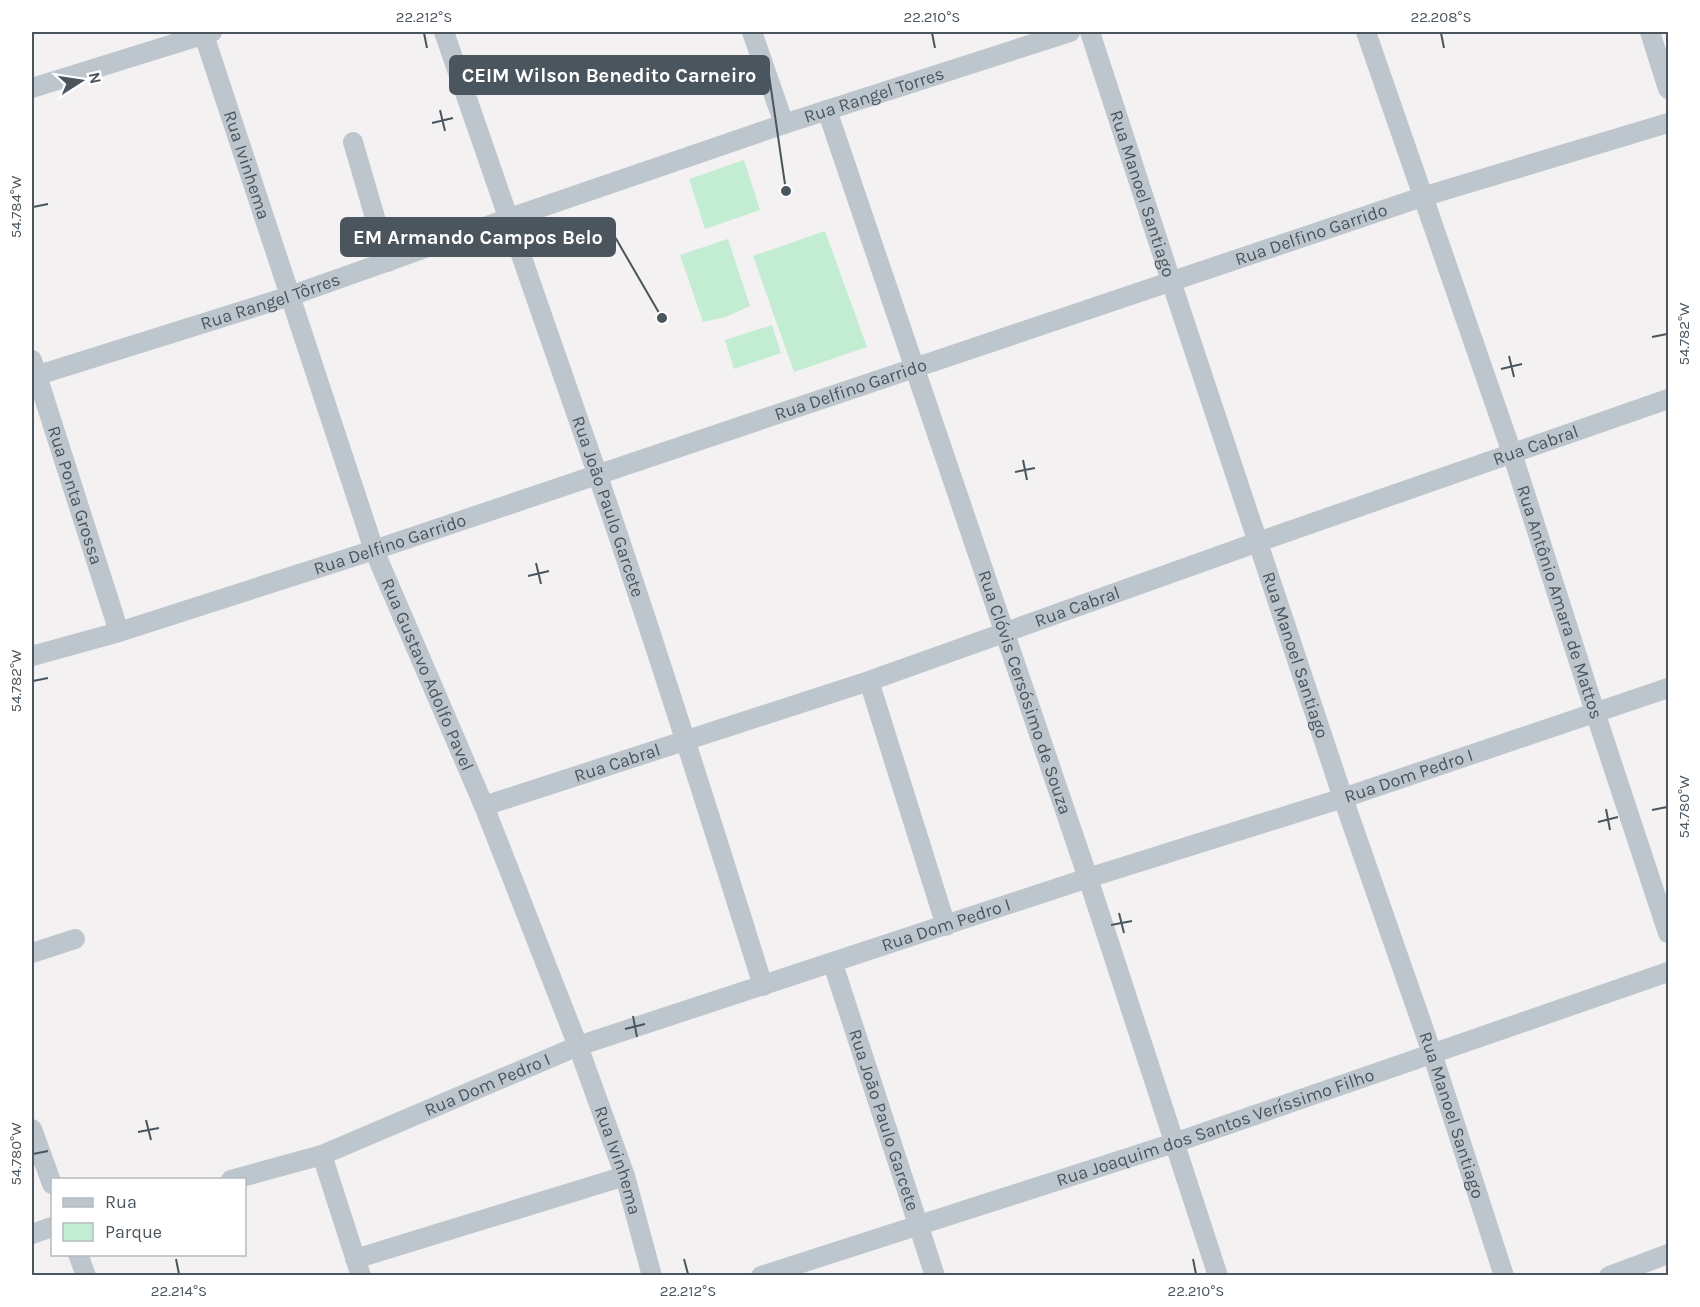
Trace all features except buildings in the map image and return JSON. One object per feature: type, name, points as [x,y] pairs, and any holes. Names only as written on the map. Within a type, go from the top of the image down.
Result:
[{"type":"street","points":[[32,88],[206,32]]},
{"type":"street","name":"Rua Ivinhema","points":[[206,32],[290,296]]},
{"type":"street","name":"Rua João Paulo Garcete","points":[[444,32],[597,473],[686,741],[763,986]]},
{"type":"street","points":[[752,32],[784,124]]},
{"type":"street","name":"Rua Rangel Torres","points":[[507,219],[784,124],[1064,32]]},
{"type":"street","name":"Rua Manoel Santiago","points":[[1090,32],[1171,282],[1343,798],[1432,1053],[1504,1275]]},
{"type":"street","name":"Rua Antônio Amara de Mattos","points":[[1366,32],[1512,453],[1668,933]]},
{"type":"street","points":[[1650,32],[1668,89]]},
{"type":"street","name":"Rua Clóvis Cersósimo de Souza","points":[[827,110],[1088,878],[1218,1275]]},
{"type":"street","name":"Rua Delfino Garrido","points":[[32,656],[119,632],[374,550],[1422,197],[1668,123]]},
{"type":"street","points":[[353,142],[388,262]]},
{"type":"street","name":"Rua Rangel Tôrres","points":[[33,371],[290,296],[507,219]]},
{"type":"street","name":"Rua Gustavo Adolfo Pavel","points":[[290,296],[374,550],[484,806],[578,1046]]},
{"type":"street","name":"Rua Ponta Grossa","points":[[33,371],[119,632]]},
{"type":"street","name":"Rua Cabral","points":[[484,806],[869,681],[1668,399]]},
{"type":"street","points":[[869,681],[946,926]]},
{"type":"street","name":"Rua Dom Pedro I","points":[[235,1178],[322,1155],[578,1046],[833,964],[1088,878],[1343,798],[1668,688]]},
{"type":"street","points":[[32,953],[75,939]]},
{"type":"street","name":"Rua João Paulo Garcete","points":[[833,964],[935,1275]]},
{"type":"street","name":"Rua Joaquim dos Santos Veríssimo Filho","points":[[761,1275],[1174,1143],[1668,972]]},
{"type":"street","name":"Rua Ivinhema","points":[[578,1046],[625,1176],[652,1275]]},
{"type":"street","points":[[32,1129],[51,1181]]},
{"type":"street","points":[[322,1155],[358,1267],[625,1176]]},
{"type":"street","points":[[32,1234],[51,1227]]},
{"type":"street","points":[[1609,1275],[1668,1254]]},
{"type":"street","points":[[79,1256],[86,1275]]},
{"type":"green space","points":[[744,160],[760,210],[705,229],[689,179]]},
{"type":"green space","points":[[825,231],[867,347],[794,372],[753,256]]},
{"type":"green space","points":[[728,239],[750,306],[726,317],[703,322],[680,255]]},
{"type":"green space","points":[[772,325],[781,353],[734,369],[725,340]]},
{"type":"place","name":"CEIM Wilson Benedito Carneiro","points":[[786,191]]},
{"type":"place","name":"EM Armando Campos Belo","points":[[662,318]]}]
